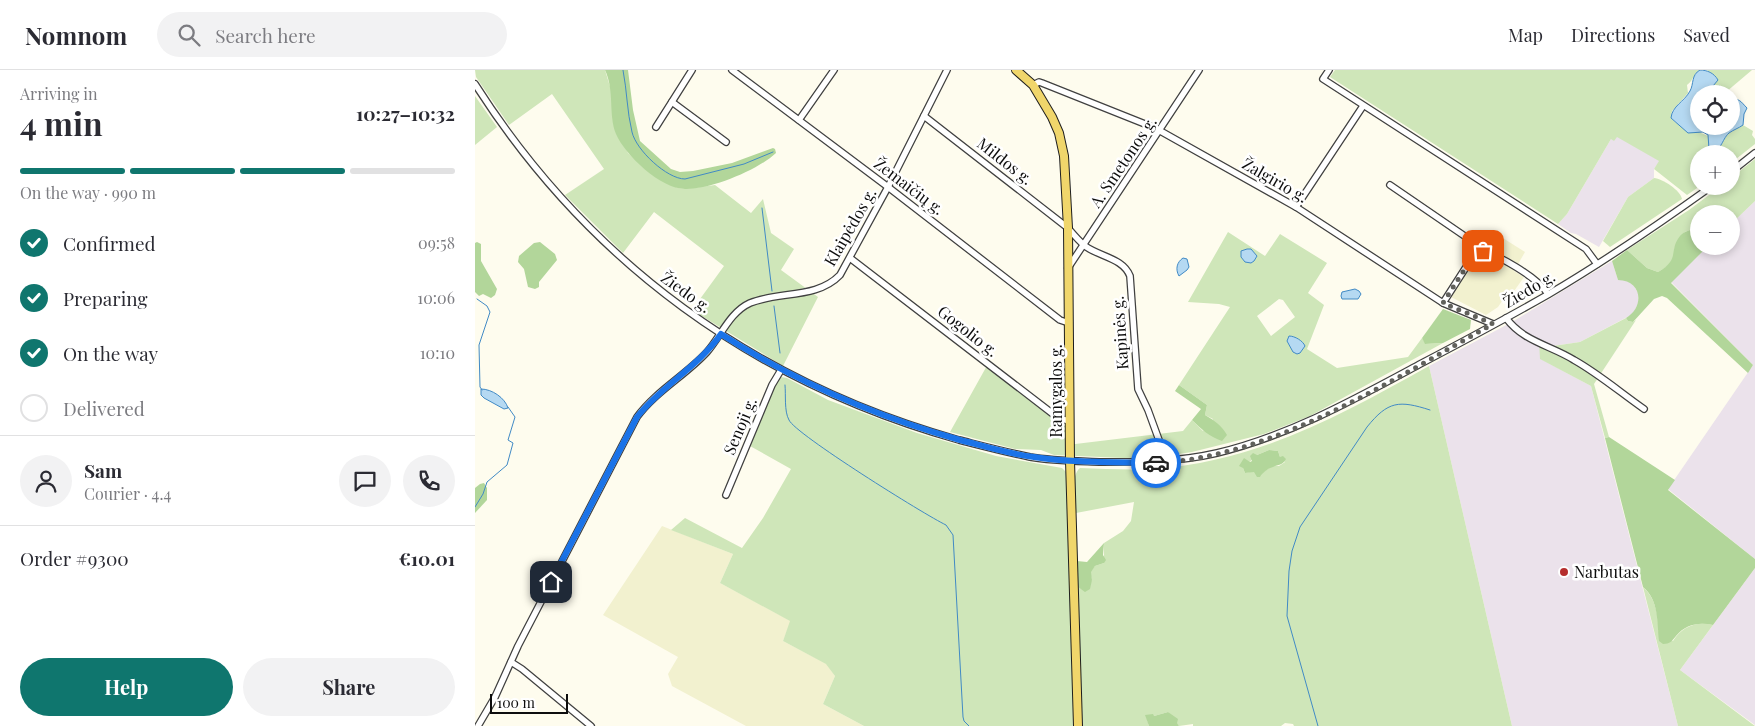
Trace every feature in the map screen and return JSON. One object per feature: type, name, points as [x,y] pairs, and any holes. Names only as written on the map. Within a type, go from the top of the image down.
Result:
[{"type":"main road","name":"Ramygalos g.","points":[[1016,70],[1033,85],[1052,117],[1059,134],[1065,171],[1068,228],[1070,461],[1078,726]]},
{"type":"street","points":[[656,127],[692,70]]},
{"type":"street","name":"Žemaičių g.","points":[[732,70],[888,187],[1060,320],[1069,322]]},
{"type":"street","points":[[799,120],[834,70]]},
{"type":"street","name":"Klaipėdos g.","points":[[478,726],[637,417],[647,405],[707,352],[734,316],[745,306],[755,301],[826,286],[840,275],[888,187],[947,70]]},
{"type":"street","name":"A. Smetonos g.","points":[[1068,268],[1199,70]]},
{"type":"street","points":[[1329,70],[1323,79],[1586,249],[1597,264]]},
{"type":"street","name":"Žalgirio g.","points":[[1033,85],[1039,82],[1042,83],[1160,131],[1296,207],[1443,303],[1493,324]]},
{"type":"street","name":"Žiedo g.","points":[[475,84],[494,113],[535,167],[591,229],[615,253],[656,287],[721,334],[781,370],[829,394],[892,418],[992,448],[1032,457],[1070,461],[1167,462],[1214,454],[1259,442],[1309,422],[1344,405],[1548,294],[1597,264],[1699,195]]},
{"type":"street","points":[[672,102],[726,142]]},
{"type":"street","points":[[1296,207],[1363,106]]},
{"type":"street","name":"Mildos g.","points":[[924,116],[1068,228]]},
{"type":"street","points":[[1740,165],[1755,153]]},
{"type":"street","points":[[1390,185],[1466,237],[1477,250],[1506,262],[1543,286],[1548,294]]},
{"type":"street","name":"Kapinės g.","points":[[1068,228],[1084,245],[1121,263],[1127,268],[1130,276],[1138,389],[1148,410],[1167,462]]},
{"type":"street","points":[[1443,303],[1477,250]]},
{"type":"street","name":"Gogolio g.","points":[[850,258],[1053,414],[1061,419],[1070,420]]},
{"type":"street","points":[[1506,318],[1517,331],[1537,343],[1554,348],[1575,360],[1644,409]]},
{"type":"street","name":"Senoji g.","points":[[726,495],[772,385],[781,370]]},
{"type":"street","points":[[511,662],[591,726]]},
{"type":"shaded area","points":[[1617,136],[1660,161],[1654,169],[1654,178],[1628,197],[1599,247],[1558,224],[1567,214],[1611,139]]},
{"type":"shaded area","points":[[1755,201],[1755,559],[1668,489],[1753,365],[1671,282],[1699,255],[1740,255],[1740,215]]},
{"type":"shaded area","points":[[1612,261],[1618,280],[1625,280],[1633,284],[1638,293],[1639,302],[1633,314],[1580,342],[1553,346],[1541,359],[1591,386],[1678,726],[1512,726],[1429,366],[1512,322]]},
{"type":"shaded area","points":[[1755,568],[1755,725],[1680,670]]},
{"type":"green space","points":[[475,70],[605,70],[612,93],[613,122],[628,153],[659,179],[678,188],[685,189],[715,185],[751,213],[763,199],[771,233],[794,249],[781,270],[818,297],[783,366],[692,310],[724,266],[654,212],[623,253],[565,195],[604,169],[552,94],[509,125],[476,77]]},
{"type":"green space","points":[[605,70],[628,70],[633,110],[640,141],[671,169],[680,172],[693,171],[732,163],[773,148],[776,153],[758,166],[720,183],[685,189],[665,183],[635,161],[616,134],[612,119],[610,86]]},
{"type":"green space","points":[[1335,70],[1700,70],[1687,85],[1688,93],[1672,111],[1671,118],[1675,122],[1690,128],[1690,135],[1708,136],[1709,145],[1690,145],[1690,193],[1687,195],[1654,169],[1659,161],[1617,137],[1614,141],[1611,139],[1567,214],[1558,224],[1330,77]]},
{"type":"green space","points":[[1707,70],[1752,70],[1734,85],[1712,85],[1716,77]]},
{"type":"green space","points":[[475,96],[497,127],[475,145]]},
{"type":"green space","points":[[1743,125],[1753,131],[1752,135],[1755,139],[1755,144],[1740,156],[1740,145],[1721,145],[1727,135],[1740,135],[1740,127]]},
{"type":"green space","points":[[1755,159],[1755,201],[1740,215],[1740,205],[1696,205],[1709,195],[1740,195],[1740,171]]},
{"type":"green space","points":[[1654,178],[1662,180],[1671,186],[1682,199],[1610,247],[1603,241],[1628,197]]},
{"type":"green space","points":[[1689,210],[1690,230],[1685,232],[1675,246],[1674,258],[1668,266],[1658,272],[1647,268],[1627,250]]},
{"type":"green space","points":[[1690,230],[1690,255],[1699,255],[1671,283],[1753,365],[1748,373],[1667,298],[1662,296],[1654,299],[1633,322],[1628,321],[1626,318],[1636,307],[1638,295],[1632,284],[1618,280],[1612,261],[1627,250],[1647,268],[1658,272],[1672,259],[1677,241],[1686,231]]},
{"type":"green space","points":[[1228,232],[1265,256],[1280,234],[1327,263],[1308,293],[1324,305],[1307,349],[1337,368],[1408,357],[1422,338],[1426,344],[1443,343],[1310,416],[1264,434],[1192,452],[1159,457],[1124,458],[1054,455],[1041,450],[1015,449],[950,432],[989,362],[1054,413],[1065,418],[1067,445],[1183,431],[1192,420],[1203,431],[1213,419],[1205,415],[1207,405],[1179,385],[1230,307],[1219,304],[1188,302]],"holes":[[[1279,299],[1283,300],[1295,317],[1271,336],[1257,316]]]},
{"type":"green space","points":[[1498,235],[1525,252],[1514,271],[1524,277],[1512,294],[1508,292],[1498,307],[1486,315],[1451,297],[1477,255],[1485,254]]},
{"type":"green space","points":[[540,242],[555,254],[557,260],[539,282],[539,287],[535,289],[528,287],[524,269],[518,262],[519,256],[534,243]]},
{"type":"green space","points":[[475,243],[481,244],[481,261],[497,289],[495,295],[491,298],[483,294],[479,296],[475,292]]},
{"type":"green space","points":[[1443,309],[1471,320],[1470,329],[1443,343],[1425,344],[1422,338]]},
{"type":"green space","points":[[1626,318],[1628,321],[1633,322],[1636,320],[1594,384],[1609,437],[1605,438],[1591,386],[1540,359],[1539,341],[1553,346],[1580,342]]},
{"type":"green space","points":[[1429,366],[1512,726],[1294,726],[1293,724],[1285,723],[1281,726],[1193,726],[1193,724],[1179,726],[1168,712],[1154,716],[1146,715],[1149,726],[1082,726],[1078,587],[1085,591],[1092,580],[1090,572],[1095,566],[1104,563],[1104,543],[1123,531],[1131,521],[1134,502],[1076,513],[1074,482],[1080,468],[1153,469],[1228,457],[1297,433],[1363,402]],"holes":[[[1269,450],[1278,451],[1280,457],[1285,462],[1263,472],[1245,473],[1243,468],[1257,455]]]},
{"type":"green space","points":[[781,377],[787,378],[828,400],[917,433],[996,456],[1062,468],[1066,472],[1075,726],[864,726],[823,704],[835,676],[826,664],[783,641],[790,621],[720,583],[733,554],[671,530],[685,518],[742,548],[763,518],[791,469],[750,446],[751,438]]},
{"type":"green space","points":[[1179,385],[1207,405],[1205,415],[1218,424],[1227,435],[1222,441],[1206,432],[1192,420],[1201,409],[1175,391]]},
{"type":"green space","points":[[1609,437],[1675,480],[1668,490],[1755,559],[1755,568],[1713,625],[1688,626],[1669,643],[1663,644],[1659,641],[1655,605],[1643,587],[1605,438]]},
{"type":"green space","points":[[1269,450],[1278,451],[1280,457],[1283,456],[1286,459],[1282,464],[1271,468],[1260,477],[1257,477],[1254,472],[1245,473],[1243,468],[1239,466],[1244,458],[1250,462],[1252,461],[1250,456],[1253,453],[1257,455]]},
{"type":"green space","points":[[484,483],[487,488],[487,500],[475,513],[475,488]]},
{"type":"green space","points":[[662,526],[733,554],[720,583],[791,621],[783,641],[827,664],[835,676],[823,704],[864,726],[746,726],[672,686],[668,674],[678,657],[603,615]]},
{"type":"green space","points":[[1104,543],[1103,555],[1106,560],[1104,563],[1095,566],[1091,572],[1090,589],[1085,592],[1078,587],[1077,561],[1087,562]]},
{"type":"green space","points":[[1643,587],[1651,596],[1655,607],[1658,631],[1673,641],[1685,628],[1690,626],[1696,624],[1713,625],[1680,670],[1755,726],[1678,726]]},
{"type":"green space","points":[[1168,712],[1178,719],[1177,723],[1179,726],[1149,726],[1145,715],[1153,714],[1154,716]]},
{"type":"water","points":[[1700,70],[1708,71],[1718,80],[1714,85],[1692,85],[1697,72]]},
{"type":"water","points":[[1690,91],[1690,133],[1688,133],[1671,118],[1676,107]]},
{"type":"water","points":[[1740,101],[1747,108],[1744,114],[1743,125],[1740,127]]},
{"type":"water","points":[[1708,135],[1727,135],[1721,145],[1709,145]]},
{"type":"water","points":[[1251,249],[1257,256],[1251,263],[1245,262],[1241,257],[1241,251]]},
{"type":"water","points":[[1183,258],[1187,259],[1189,267],[1179,276],[1177,266]]},
{"type":"water","points":[[1355,289],[1361,294],[1358,299],[1342,299],[1342,292]]},
{"type":"water","points":[[1289,336],[1296,338],[1304,344],[1305,346],[1300,353],[1293,352],[1287,341]]},
{"type":"water","points":[[481,389],[497,395],[508,408],[504,409],[484,398],[481,395]]},
{"type":"waterway","points":[[623,70],[630,124],[635,139],[646,155],[661,169],[670,174],[685,179],[744,164],[773,152]]},
{"type":"waterway","points":[[762,208],[772,291]]},
{"type":"waterway","points":[[477,299],[487,306],[490,312],[479,345],[480,387],[482,390]]},
{"type":"waterway","points":[[774,306],[780,353]]},
{"type":"waterway","points":[[785,385],[787,416],[797,428],[862,474],[946,525],[953,535],[963,717],[969,726]]},
{"type":"waterway","points":[[1318,726],[1287,616],[1289,571],[1292,551],[1300,527],[1374,418],[1395,405],[1410,405],[1430,410]]},
{"type":"waterway","points":[[475,507],[483,494],[487,482],[507,465],[513,443],[508,440],[515,417],[508,407]]},
{"type":"way so far","points":[[1156,463],[1214,454],[1259,442],[1291,430],[1344,405],[1493,324],[1443,303],[1477,250],[1483,251]]},
{"type":"place","name":"Narbutas","points":[[1564,572]]},
{"type":"route","points":[[551,582],[637,417],[647,405],[701,358],[721,334],[781,370],[829,394],[947,436],[1032,457],[1070,461],[1156,463]]}]
